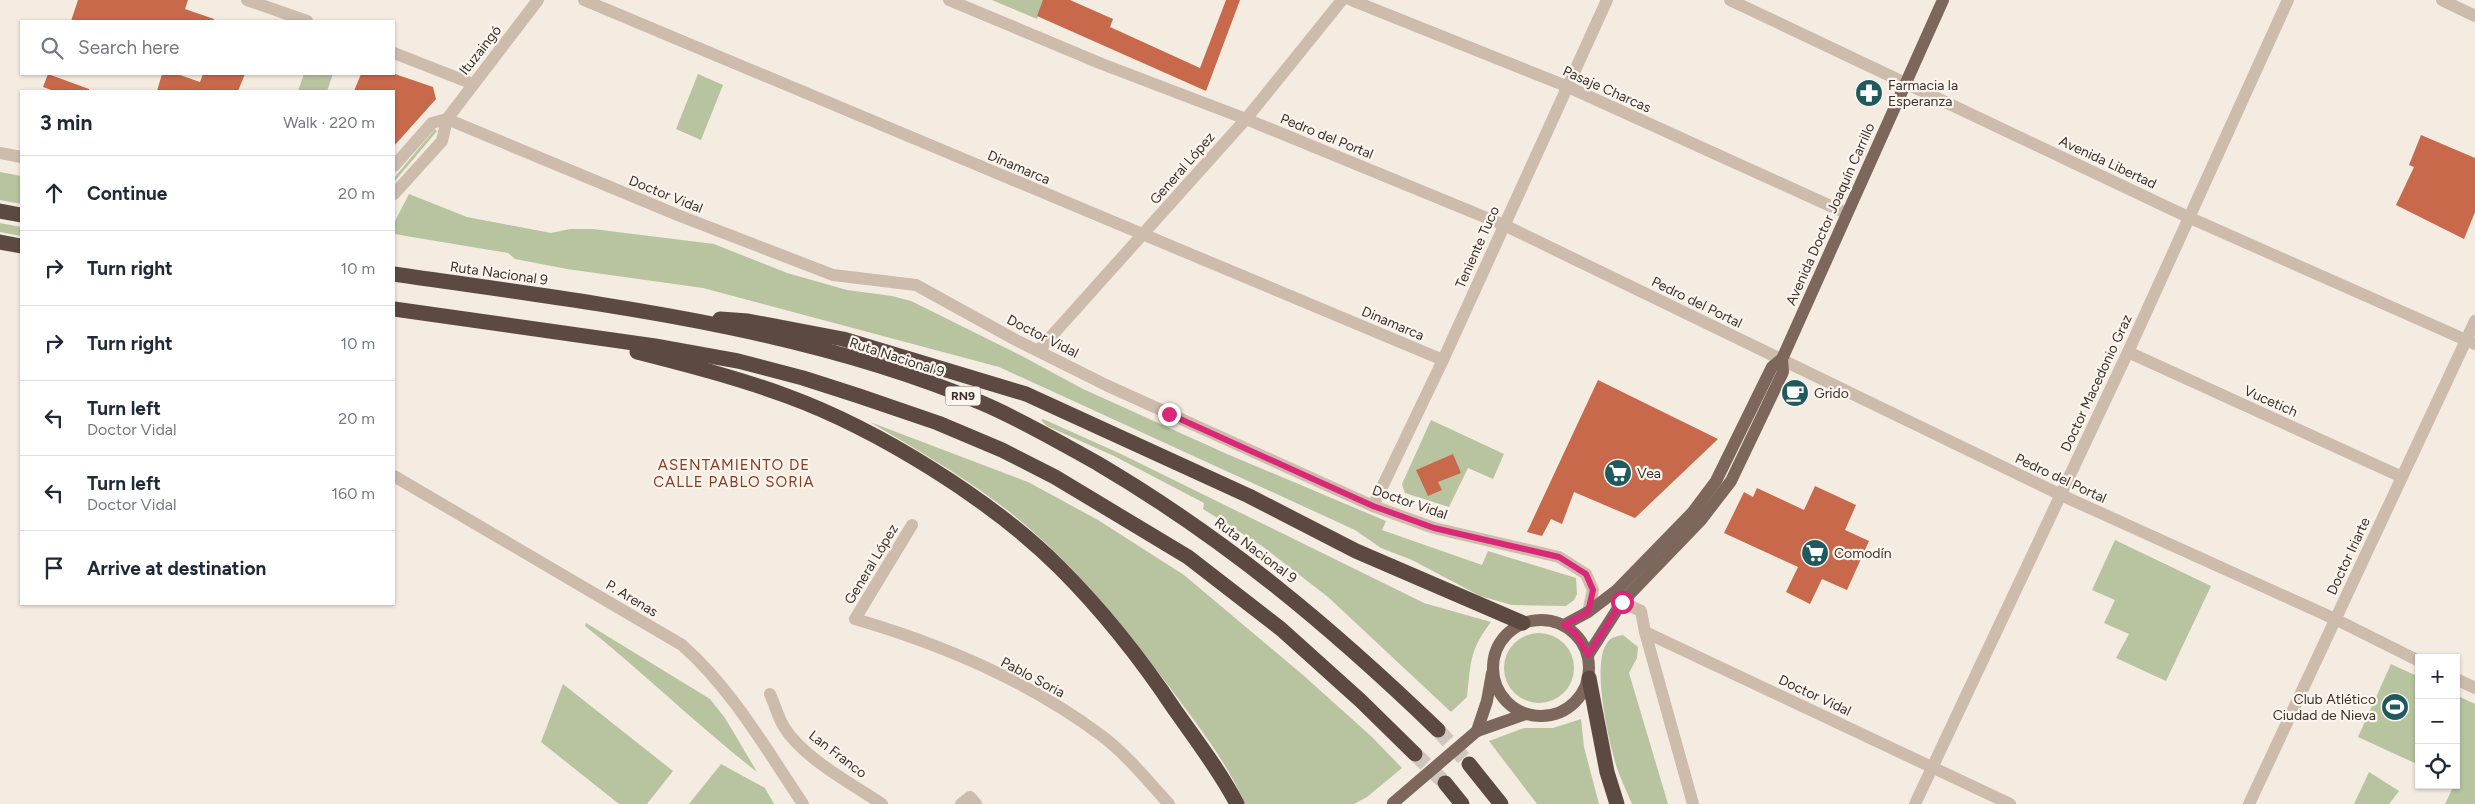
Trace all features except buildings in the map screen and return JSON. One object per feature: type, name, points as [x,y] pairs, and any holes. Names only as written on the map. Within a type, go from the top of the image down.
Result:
[{"type":"highway","points":[[0,211],[20,215]]},
{"type":"highway","points":[[0,242],[20,246]]},
{"type":"highway","name":"Ruta Nacional 9","points":[[395,274],[669,316],[800,344],[871,365],[981,403],[1030,426],[1160,501],[1307,610],[1382,676],[1438,730]]},
{"type":"highway","name":"RN9","points":[[395,309],[576,335],[729,360],[803,378],[938,422],[1002,450],[1055,477],[1188,557],[1281,629],[1361,701],[1415,754]]},
{"type":"highway","points":[[669,316],[748,321],[843,339],[1026,394],[1249,496],[1356,551],[1523,623]]},
{"type":"highway","points":[[576,335],[737,379],[789,397],[844,421],[897,449],[986,506],[1058,566],[1101,613],[1163,692],[1226,784],[1237,804]]},
{"type":"highway","points":[[1589,678],[1607,772],[1617,804]]},
{"type":"highway","points":[[1469,764],[1501,804]]},
{"type":"highway","points":[[1445,784],[1462,804]]},
{"type":"main road","name":"Avenida Doctor Joaquín Carrillo","points":[[1564,625],[1588,612],[1616,590],[1692,513],[1716,481],[1772,368],[1782,359],[1942,0]]},
{"type":"main road","name":"Avenida Doctor Joaquín Carrillo","points":[[1588,655],[1622,602],[1702,520],[1731,481],[1783,372],[1782,359]]},
{"type":"main road","points":[[1392,804],[1477,731],[1526,714],[1553,715],[1565,710],[1576,702],[1589,678],[1588,655],[1579,638],[1564,625],[1551,620],[1523,623],[1510,630],[1500,641],[1494,655],[1487,701],[1477,731]]},
{"type":"main road","points":[[1493,669],[1496,684],[1503,697],[1513,707],[1526,714]]},
{"type":"street","points":[[247,0],[304,20]]},
{"type":"street","name":"Ituzaingó","points":[[395,193],[442,141],[447,119],[538,0]]},
{"type":"street","name":"Dinamarca","points":[[584,0],[1443,360]]},
{"type":"street","name":"Pedro del Portal","points":[[949,0],[1102,64],[1246,119],[1504,225],[2061,495],[2335,619],[2415,658]]},
{"type":"street","name":"General López","points":[[1039,350],[1246,119],[1342,0]]},
{"type":"street","name":"Pasaje Charcas","points":[[1351,0],[1566,86],[1846,213]]},
{"type":"street","name":"Teniente Tuco","points":[[1373,506],[1443,360],[1566,86],[1607,0]]},
{"type":"street","name":"Avenida Libertad","points":[[1730,0],[2188,217],[2471,342]]},
{"type":"street","name":"Doctor Macedonio Graz","points":[[1915,804],[2128,352],[2288,0]]},
{"type":"street","points":[[2442,0],[2475,16]]},
{"type":"street","points":[[395,53],[473,84]]},
{"type":"street","name":"Ituzaingó","points":[[395,165],[432,123],[447,119]]},
{"type":"street","name":"Doctor Vidal","points":[[447,119],[680,216],[833,275],[860,280],[916,285],[1039,350],[1169,414],[1373,506],[1434,528],[1559,557],[1586,574],[1593,590],[1588,612]]},
{"type":"street","points":[[0,153],[20,157]]},
{"type":"street","name":"Doctor Iriarte","points":[[2249,804],[2402,477],[2471,342],[2475,321]]},
{"type":"street","name":"Vucetich","points":[[2128,352],[2402,477]]},
{"type":"street","name":"P. Arenas","points":[[395,477],[682,645],[724,687],[803,804]]},
{"type":"street","name":"General López","points":[[856,619],[912,525]]},
{"type":"street","points":[[1622,602],[1641,611],[1645,632],[1693,804]]},
{"type":"street","name":"Pablo Soria","points":[[856,619],[936,647],[1028,689],[1103,737],[1169,804]]},
{"type":"street","name":"Doctor Vidal","points":[[1645,632],[1933,766],[2010,804]]},
{"type":"street","points":[[2460,681],[2475,688]]},
{"type":"street","name":"Lan Franco","points":[[770,694],[784,727],[799,745],[843,779],[882,804]]},
{"type":"street","points":[[961,804],[970,797],[976,804]]},
{"type":"green space","points":[[992,0],[1044,0],[1037,19]]},
{"type":"green space","points":[[698,74],[723,85],[701,140],[676,129]]},
{"type":"green space","points":[[304,75],[333,75],[327,90],[298,90]]},
{"type":"green space","points":[[435,129],[437,131],[395,181],[395,177]]},
{"type":"green space","points":[[0,172],[20,176],[20,204],[0,200]]},
{"type":"green space","points":[[409,194],[467,217],[551,233],[570,229],[593,229],[714,244],[787,273],[847,290],[892,296],[911,301],[1020,355],[1083,389],[1227,454],[1386,521],[1382,530],[1482,565],[1488,551],[1576,578],[1577,594],[1574,600],[1566,606],[1512,605],[1480,596],[1412,560],[1381,548],[1355,530],[999,367],[703,288],[567,269],[515,259],[508,253],[395,234],[395,221]]},
{"type":"green space","points":[[0,223],[20,227],[20,236],[0,232]]},
{"type":"green space","points":[[1043,419],[1121,454],[1424,603],[1491,622],[1472,657],[1467,697],[1451,712],[1328,597],[1262,546],[1203,509],[1204,503],[1114,456],[1047,426],[1041,420]]},
{"type":"green space","points":[[1431,420],[1504,454],[1493,479],[1468,468],[1449,507],[1405,493],[1402,484]]},
{"type":"green space","points":[[870,422],[1028,482],[1098,520],[1184,575],[1303,675],[1372,737],[1402,768],[1367,797],[1354,804],[1245,804],[1221,759],[1171,689],[1132,638],[1068,565],[1021,521],[980,490]]},
{"type":"green space","points":[[2115,540],[2211,586],[2166,681],[2116,658],[2129,634],[2104,623],[2115,600],[2092,590]]},
{"type":"green space","points":[[586,623],[710,699],[725,718],[757,772],[585,626]]},
{"type":"green space","points":[[1539,633],[1552,636],[1564,643],[1571,655],[1574,668],[1571,681],[1564,693],[1552,700],[1539,703],[1526,700],[1514,693],[1507,681],[1504,668],[1507,655],[1514,643],[1526,636]]},
{"type":"green space","points":[[1623,635],[1638,647],[1637,658],[1629,673],[1668,804],[1632,804],[1614,756],[1603,704],[1601,668],[1607,643],[1616,636]]},
{"type":"green space","name":"Club Atlético Ciudad de Nieva","points":[[2391,664],[2415,675],[2415,763],[2358,737]]},
{"type":"green space","points":[[563,684],[673,771],[647,804],[619,804],[541,742]]},
{"type":"green space","points":[[2460,697],[2475,704],[2475,804],[2445,804],[2452,789],[2460,789]]},
{"type":"green space","points":[[1581,719],[1584,747],[1599,804],[1537,804],[1489,741],[1524,728],[1553,728]]},
{"type":"green space","points":[[721,764],[765,788],[774,804],[689,804]]},
{"type":"green space","points":[[2369,772],[2399,791],[2389,804],[2354,804]]},
{"type":"tunnel","points":[[1438,730],[1469,764]]},
{"type":"tunnel","points":[[1415,754],[1445,783]]},
{"type":"place","name":"Farmacia la Esperanza","points":[[1869,93]]},
{"type":"place","name":"Grido","points":[[1795,393]]},
{"type":"place","name":"Vea","points":[[1618,473]]},
{"type":"place","name":"Comodín","points":[[1815,553]]},
{"type":"place","name":"Club Atlético Ciudad de Nieva","points":[[2395,707]]},
{"type":"district","name":"ASENTAMIENTO DE CALLE PABLO SORIA","points":[[734,474]]},
{"type":"route","points":[[1169,414],[1373,506],[1434,528],[1559,557],[1580,569],[1586,574],[1593,590],[1588,612],[1564,625],[1575,633],[1588,655],[1622,602]]}]
